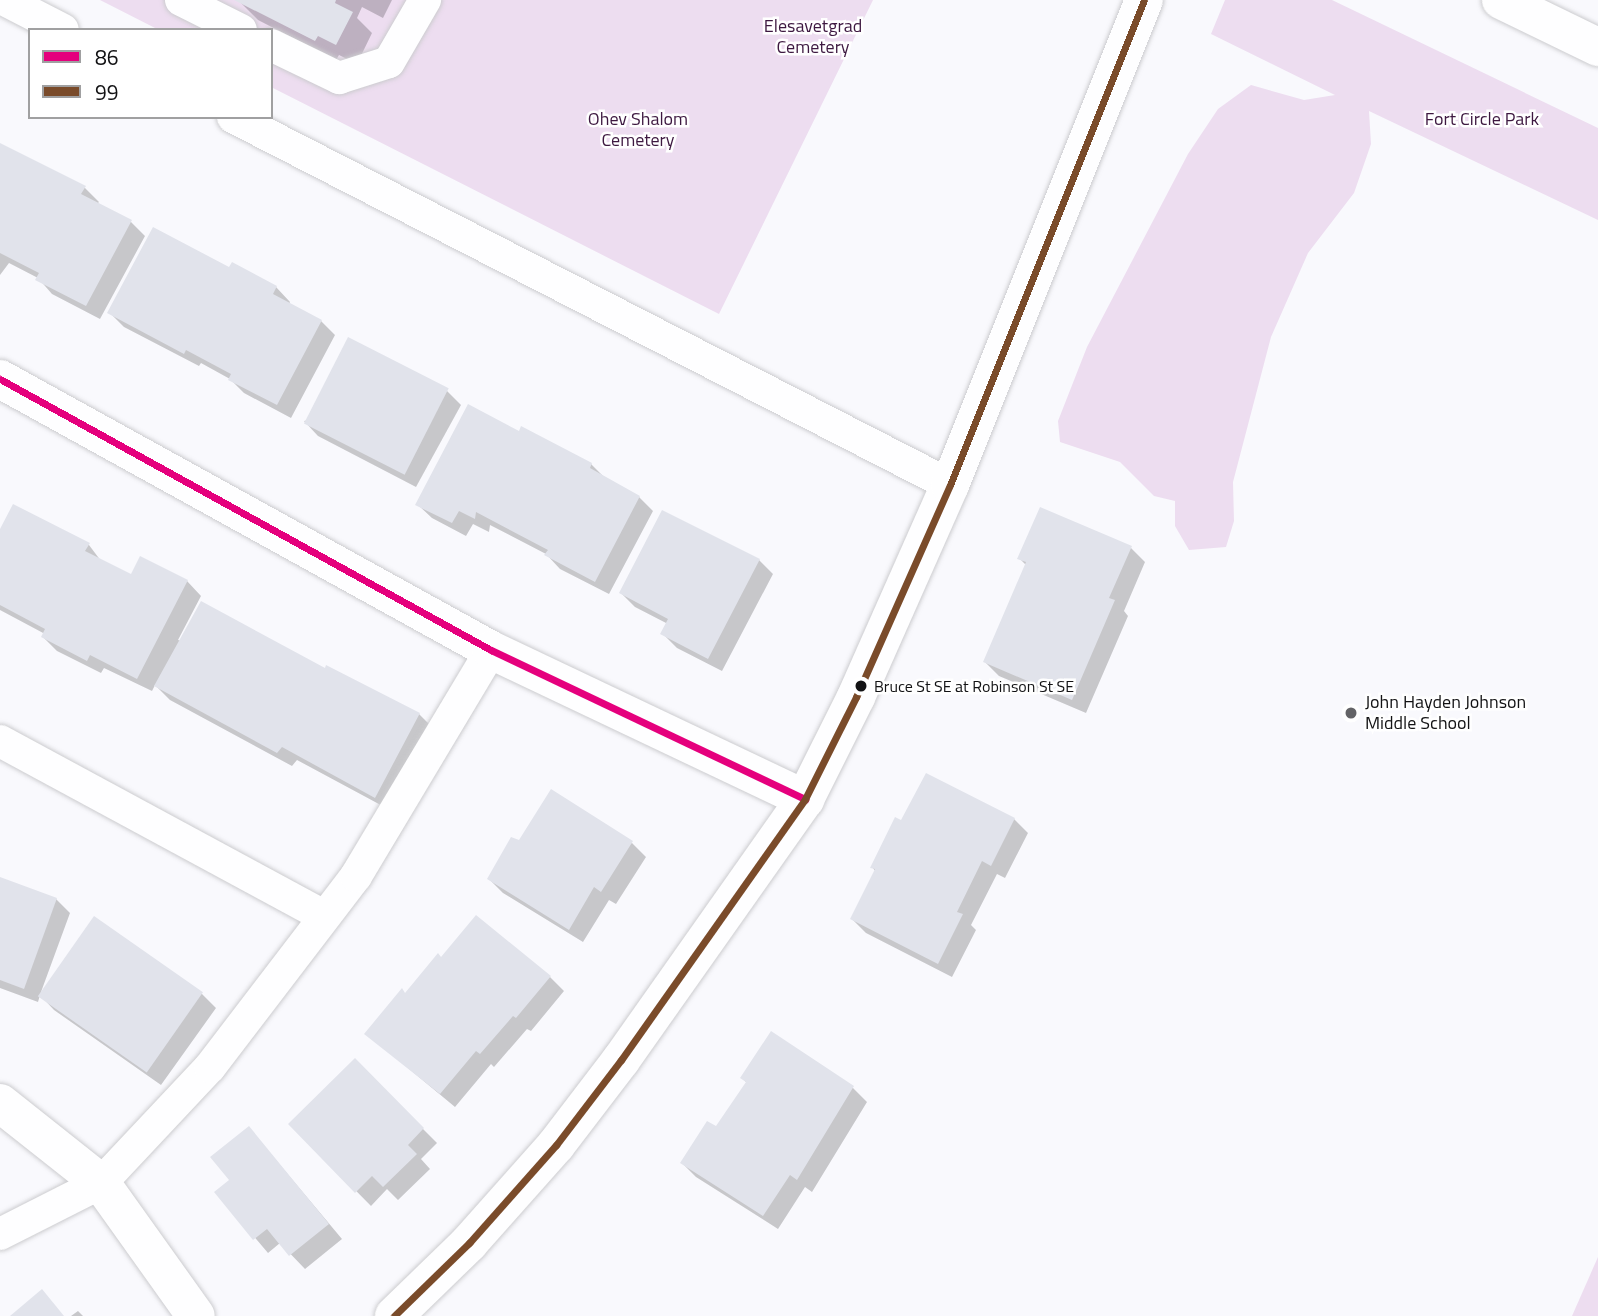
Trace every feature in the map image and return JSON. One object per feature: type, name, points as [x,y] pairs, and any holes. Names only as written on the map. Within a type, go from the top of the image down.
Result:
[{"type":"street","points":[[394,1316],[469,1243],[556,1144],[621,1060],[805,799],[856,697],[950,485],[1144,0]]},
{"type":"street","points":[[1501,0],[1598,47]]},
{"type":"street","points":[[0,379],[491,650],[805,799]]},
{"type":"street","points":[[0,1103],[101,1183],[196,1316]]},
{"type":"lane","points":[[5,0],[58,28]]},
{"type":"lane","points":[[181,0],[237,28]]},
{"type":"lane","points":[[273,46],[339,78],[390,62],[425,0]]},
{"type":"lane","points":[[237,119],[950,485]]},
{"type":"lane","points":[[0,1234],[101,1183],[211,1067],[356,876],[491,650]]},
{"type":"lane","points":[[0,741],[323,916]]},
{"type":"green space","name":"Ohev Shalom Cemetery","points":[[100,0],[873,0],[719,314],[273,88],[273,28],[155,28]]},
{"type":"green space","name":"Fort Circle Park","points":[[1225,0],[1332,0],[1598,128],[1598,220],[1369,111],[1371,144],[1354,193],[1308,253],[1271,337],[1233,482],[1234,521],[1226,547],[1189,550],[1175,526],[1175,501],[1154,496],[1120,462],[1060,442],[1058,421],[1087,347],[1188,154],[1218,109],[1251,85],[1304,100],[1335,95],[1211,34]]},
{"type":"green space","points":[[1598,1257],[1598,1316],[1572,1316]]},
{"type":"building","points":[[234,0],[336,0],[335,3],[353,12],[336,45],[318,36],[315,41]]},
{"type":"building","points":[[0,143],[86,186],[81,194],[132,220],[86,306],[35,280],[39,273],[0,253]]},
{"type":"building","points":[[153,227],[229,267],[232,262],[277,286],[273,294],[322,320],[277,405],[228,380],[231,374],[186,350],[184,354],[107,313]]},
{"type":"building","points":[[348,337],[449,388],[405,475],[304,423]]},
{"type":"building","points":[[468,404],[519,431],[521,426],[592,463],[590,468],[640,496],[595,582],[544,555],[548,550],[476,512],[475,519],[459,511],[452,523],[415,505]]},
{"type":"building","points":[[13,504],[90,543],[85,551],[131,574],[140,556],[188,580],[137,679],[90,655],[87,661],[41,637],[45,629],[0,605],[0,529]]},
{"type":"building","points":[[1040,507],[1132,546],[1109,598],[1115,600],[1072,700],[983,662],[1026,562],[1017,559]]},
{"type":"building","points":[[662,510],[760,559],[708,659],[660,634],[668,619],[619,593]]},
{"type":"building","points":[[201,601],[325,668],[326,665],[420,713],[375,798],[282,747],[277,753],[154,686]]},
{"type":"building","points":[[926,773],[1015,818],[991,866],[982,861],[957,912],[963,914],[938,964],[850,919],[875,869],[870,868],[895,817],[901,820]]},
{"type":"building","points":[[551,789],[633,841],[601,892],[594,887],[569,930],[487,879],[511,837],[519,840]]},
{"type":"building","points":[[0,877],[57,898],[24,989],[0,980]]},
{"type":"building","points":[[476,915],[551,976],[516,1018],[513,1016],[480,1054],[476,1051],[440,1094],[364,1034],[402,988],[405,993],[438,953],[441,957]]},
{"type":"building","points":[[94,916],[203,992],[147,1073],[38,996]]},
{"type":"building","points":[[771,1031],[854,1086],[797,1180],[790,1175],[763,1216],[680,1163],[707,1121],[716,1126],[746,1082],[740,1078]]},
{"type":"building","points":[[355,1058],[424,1128],[408,1145],[417,1154],[383,1187],[372,1176],[355,1193],[288,1124]]},
{"type":"building","points":[[249,1126],[329,1224],[289,1256],[267,1229],[253,1240],[214,1192],[229,1180],[210,1157]]},
{"type":"building","points":[[42,1289],[64,1316],[10,1316]]},
{"type":"transit line","name":"99","points":[[394,1316],[469,1243],[556,1145],[621,1060],[805,799],[856,697],[950,485],[1144,0]]},
{"type":"transit line","name":"86","points":[[0,379],[491,650],[805,799]]},
{"type":"place","name":"Bruce St SE at Robinson St SE","points":[[861,686]]},
{"type":"place","name":"John Hayden Johnson Middle School","points":[[1351,713]]},
{"type":"park label","name":"Elesavetgrad Cemetery","points":[[813,37]]}]
